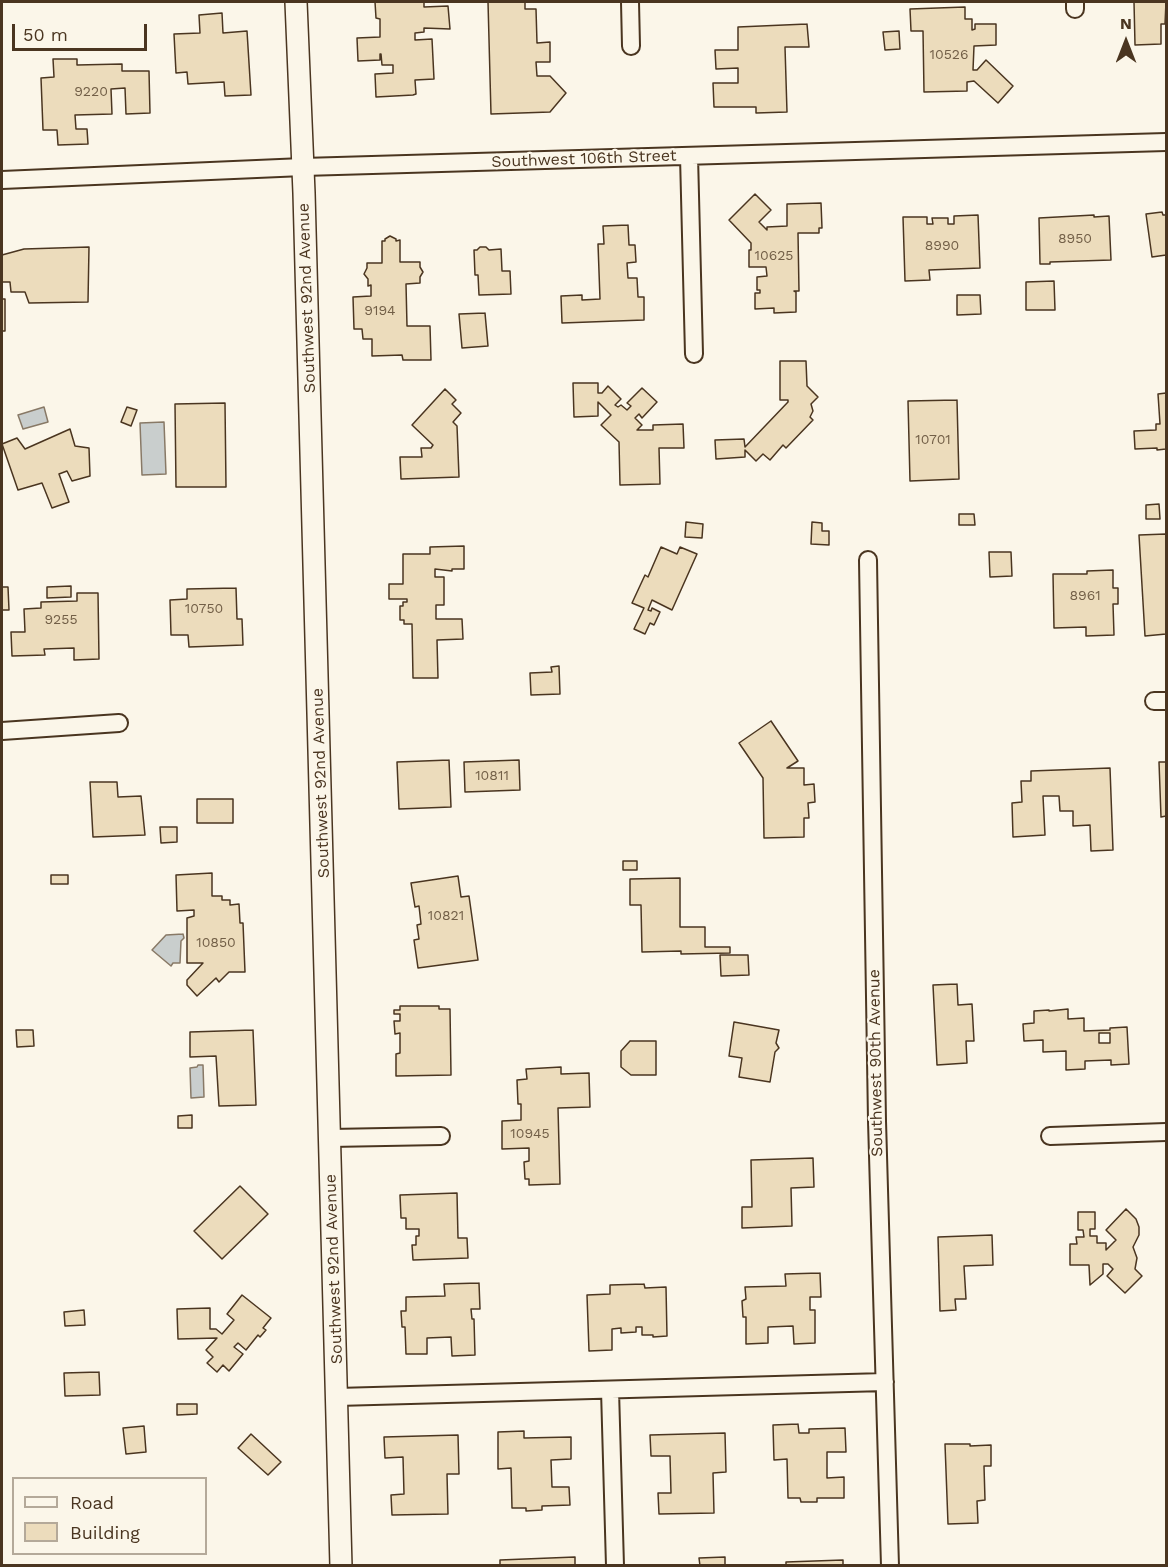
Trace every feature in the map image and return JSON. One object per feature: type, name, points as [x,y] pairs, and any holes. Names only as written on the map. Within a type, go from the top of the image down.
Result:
[{"type":"street","name":"Southwest 92nd Avenue","points":[[296,2],[303,167],[342,1566]]},
{"type":"street","points":[[630,2],[631,46]]},
{"type":"street","name":"Southwest 106th Street","points":[[2,180],[303,167],[1167,142]]},
{"type":"street","points":[[689,156],[694,354]]},
{"type":"street","name":"Southwest 90th Avenue","points":[[868,560],[877,1121],[890,1566]]},
{"type":"street","points":[[2,731],[119,723]]},
{"type":"street","points":[[1050,1136],[1167,1132]]},
{"type":"street","points":[[330,1138],[441,1136]]},
{"type":"street","points":[[338,1397],[885,1382]]},
{"type":"street","points":[[610,1390],[615,1566]]},
{"type":"shaded area","points":[[44,407],[48,422],[23,429],[18,415]]},
{"type":"shaded area","points":[[164,422],[166,474],[142,475],[140,423]]},
{"type":"shaded area","points":[[183,934],[180,963],[173,963],[171,966],[152,950],[166,935]]},
{"type":"shaded area","points":[[203,1065],[204,1097],[191,1098],[190,1068]]},
{"type":"building","points":[[375,2],[424,2],[424,7],[448,6],[450,29],[424,28],[424,32],[415,33],[415,40],[432,39],[434,79],[415,80],[416,94],[376,97],[375,74],[393,73],[393,65],[382,65],[381,54],[380,60],[358,61],[357,38],[380,37],[380,19],[376,18]]},
{"type":"building","points":[[488,2],[525,2],[525,9],[536,9],[537,43],[550,42],[550,62],[536,62],[537,76],[550,76],[566,93],[550,112],[491,114]]},
{"type":"building","points":[[1134,2],[1166,2],[1165,24],[1161,24],[1161,44],[1135,45]]},
{"type":"building","points":[[965,7],[965,19],[972,19],[972,30],[975,29],[975,24],[996,24],[996,45],[974,46],[973,70],[977,70],[986,60],[1013,86],[998,103],[974,81],[967,82],[967,91],[924,92],[923,31],[911,31],[910,9]]},
{"type":"building","points":[[222,13],[223,33],[247,31],[251,95],[225,96],[224,82],[188,84],[187,72],[176,73],[174,34],[200,33],[199,15]]},
{"type":"building","points":[[807,24],[809,47],[785,47],[787,112],[756,113],[756,107],[714,107],[713,83],[738,83],[738,68],[716,69],[715,50],[738,50],[738,27]]},
{"type":"building","points":[[899,31],[900,49],[885,50],[883,32]]},
{"type":"building","points":[[53,59],[77,59],[77,65],[122,64],[122,71],[149,71],[150,113],[126,114],[125,88],[111,89],[112,114],[75,115],[76,129],[87,129],[88,144],[58,145],[57,130],[43,130],[41,78],[54,77]]},
{"type":"building","points":[[755,194],[771,210],[759,222],[767,230],[767,227],[787,226],[787,204],[821,203],[822,228],[819,228],[819,233],[798,233],[799,291],[794,291],[796,292],[796,312],[774,313],[774,308],[755,309],[755,293],[760,293],[760,290],[757,290],[757,277],[767,276],[766,267],[749,267],[751,243],[729,220]]},
{"type":"building","points":[[1162,212],[1166,215],[1166,255],[1152,257],[1146,214]]},
{"type":"building","points":[[978,215],[980,268],[929,270],[930,280],[905,281],[903,217],[927,217],[927,224],[933,224],[932,218],[948,218],[948,224],[954,224],[954,216]]},
{"type":"building","points":[[1094,215],[1094,217],[1109,216],[1111,260],[1040,264],[1039,218]]},
{"type":"building","points":[[628,225],[629,245],[635,245],[636,262],[627,263],[628,278],[637,278],[638,297],[644,297],[644,320],[562,323],[561,296],[582,295],[582,300],[600,299],[598,244],[604,244],[603,226]]},
{"type":"building","points":[[390,236],[396,241],[400,240],[400,262],[420,262],[423,272],[420,283],[406,284],[407,326],[430,326],[431,360],[403,360],[402,355],[372,356],[372,339],[363,339],[362,329],[354,329],[353,297],[371,296],[371,285],[368,286],[368,279],[364,274],[367,263],[382,263],[382,241]]},
{"type":"building","points":[[89,247],[88,302],[29,303],[25,292],[11,292],[10,282],[2,282],[2,255],[24,249]]},
{"type":"building","points":[[486,247],[489,250],[501,249],[502,271],[510,271],[511,294],[479,295],[474,250]]},
{"type":"building","points":[[1054,281],[1055,310],[1026,310],[1026,282]]},
{"type":"building","points":[[957,295],[980,295],[981,314],[957,315]]},
{"type":"building","points":[[2,299],[5,299],[5,331],[2,331]]},
{"type":"building","points":[[485,313],[488,346],[462,348],[459,314]]},
{"type":"building","points":[[780,361],[806,361],[807,386],[818,397],[811,404],[813,411],[810,417],[813,420],[786,448],[783,445],[770,460],[763,454],[756,461],[745,450],[745,457],[716,459],[715,440],[744,439],[745,447],[788,402],[788,400],[780,400]]},
{"type":"building","points":[[573,383],[598,383],[598,393],[602,393],[608,386],[621,399],[615,405],[618,407],[621,405],[627,410],[631,406],[627,403],[642,388],[657,402],[642,418],[639,414],[635,418],[642,425],[637,430],[653,430],[653,425],[683,424],[684,448],[659,448],[660,484],[620,485],[619,442],[601,425],[611,415],[598,402],[598,416],[574,417]]},
{"type":"building","points":[[445,389],[456,400],[452,404],[461,413],[453,422],[457,426],[459,477],[401,479],[400,457],[422,457],[421,448],[431,448],[433,445],[412,425]]},
{"type":"building","points":[[1166,393],[1166,449],[1135,449],[1134,431],[1156,430],[1156,424],[1160,424],[1158,394]]},
{"type":"building","points":[[957,400],[959,479],[910,481],[908,401]]},
{"type":"building","points":[[225,403],[226,487],[176,487],[175,404]]},
{"type":"building","points":[[127,407],[137,410],[131,426],[121,422]]},
{"type":"building","points":[[70,429],[75,446],[89,448],[90,476],[72,481],[67,471],[59,474],[69,502],[52,508],[42,483],[18,490],[2,444],[17,438],[25,449]]},
{"type":"building","points":[[1159,504],[1160,519],[1146,519],[1146,505]]},
{"type":"building","points":[[959,514],[974,514],[975,525],[959,525]]},
{"type":"building","points":[[686,522],[703,524],[702,538],[685,537]]},
{"type":"building","points":[[812,522],[822,523],[822,531],[829,531],[829,545],[811,544]]},
{"type":"building","points":[[1166,534],[1166,634],[1145,636],[1139,535]]},
{"type":"building","points":[[464,546],[464,569],[452,569],[452,571],[435,569],[435,577],[444,577],[444,605],[436,605],[436,619],[462,619],[463,639],[437,640],[438,678],[413,678],[412,624],[404,624],[404,620],[400,620],[400,606],[403,606],[403,602],[407,602],[407,599],[389,599],[389,584],[403,584],[403,554],[430,554],[430,547]]},
{"type":"building","points":[[661,547],[677,554],[680,547],[697,554],[672,610],[652,600],[648,610],[651,611],[652,608],[660,612],[654,625],[650,623],[645,634],[634,629],[644,608],[632,603],[645,575],[648,577]]},
{"type":"building","points":[[989,552],[1011,552],[1012,576],[990,577]]},
{"type":"building","points":[[1113,570],[1113,588],[1118,588],[1118,604],[1113,604],[1114,635],[1086,636],[1086,627],[1054,628],[1053,574],[1087,574],[1087,571]]},
{"type":"building","points":[[71,586],[71,597],[47,598],[47,587]]},
{"type":"building","points":[[2,587],[8,587],[9,610],[2,610]]},
{"type":"building","points":[[236,588],[237,619],[242,619],[243,645],[189,647],[188,635],[171,635],[170,600],[187,599],[187,589]]},
{"type":"building","points":[[77,593],[98,593],[99,659],[74,660],[74,648],[44,649],[45,655],[12,656],[11,632],[25,632],[24,609],[41,608],[41,602],[77,601]]},
{"type":"building","points":[[559,666],[560,694],[531,695],[530,673],[552,672],[551,667]]},
{"type":"building","points":[[771,721],[798,761],[787,768],[804,768],[804,785],[814,784],[815,802],[808,803],[809,818],[804,818],[804,837],[764,838],[763,778],[739,743]]},
{"type":"building","points":[[449,760],[451,807],[399,809],[397,762]]},
{"type":"building","points":[[519,760],[520,790],[465,792],[464,762]]},
{"type":"building","points":[[1159,762],[1166,762],[1166,816],[1161,817]]},
{"type":"building","points":[[1110,768],[1113,850],[1091,851],[1090,825],[1073,826],[1073,811],[1060,811],[1059,796],[1043,796],[1045,835],[1013,837],[1012,803],[1022,802],[1021,781],[1031,781],[1031,771]]},
{"type":"building","points":[[90,782],[117,782],[118,797],[141,796],[145,835],[93,837]]},
{"type":"building","points":[[197,799],[233,799],[233,823],[197,823]]},
{"type":"building","points":[[160,827],[177,827],[177,842],[161,843]]},
{"type":"building","points":[[623,861],[637,861],[637,870],[623,870]]},
{"type":"building","points":[[212,873],[212,896],[222,896],[222,900],[230,900],[230,905],[239,904],[240,923],[243,923],[245,972],[229,972],[219,982],[216,978],[197,996],[187,985],[187,980],[203,963],[187,963],[187,918],[194,916],[194,910],[177,911],[176,875]]},
{"type":"building","points":[[51,875],[68,875],[68,884],[51,884]]},
{"type":"building","points":[[458,876],[461,897],[469,896],[478,960],[418,968],[414,940],[419,939],[417,925],[421,924],[419,906],[415,907],[411,883]]},
{"type":"building","points":[[680,878],[680,927],[705,927],[705,947],[730,947],[730,953],[642,952],[641,905],[630,905],[630,879]]},
{"type":"building","points":[[720,955],[748,955],[749,975],[721,976]]},
{"type":"building","points":[[957,984],[958,1005],[972,1004],[974,1041],[966,1041],[967,1063],[937,1065],[933,985]]},
{"type":"building","points":[[400,1006],[439,1006],[439,1009],[450,1009],[451,1075],[396,1076],[396,1054],[400,1053],[400,1033],[395,1034],[394,1021],[400,1021],[400,1014],[394,1014],[394,1010],[400,1010]]},
{"type":"building","points":[[1068,1009],[1068,1019],[1084,1018],[1084,1031],[1127,1027],[1129,1064],[1111,1065],[1111,1060],[1085,1061],[1085,1069],[1066,1070],[1066,1051],[1043,1052],[1043,1040],[1024,1041],[1023,1024],[1034,1023],[1034,1011]],"holes":[[[1099,1033],[1110,1033],[1110,1043],[1099,1043]]]},
{"type":"building","points":[[734,1022],[779,1030],[776,1043],[779,1048],[775,1052],[770,1082],[739,1077],[742,1058],[729,1056]]},
{"type":"building","points":[[16,1030],[33,1030],[34,1046],[17,1047]]},
{"type":"building","points":[[253,1030],[256,1105],[219,1106],[216,1056],[190,1057],[190,1032]]},
{"type":"building","points":[[630,1041],[656,1041],[656,1075],[631,1075],[621,1067],[621,1051]]},
{"type":"building","points":[[561,1067],[561,1074],[589,1073],[590,1107],[558,1108],[560,1184],[529,1185],[529,1179],[525,1179],[524,1162],[529,1161],[529,1148],[502,1149],[502,1121],[521,1120],[517,1080],[527,1079],[526,1069]]},
{"type":"building","points":[[192,1115],[192,1128],[178,1128],[178,1116]]},
{"type":"building","points":[[813,1158],[814,1187],[791,1188],[792,1226],[742,1228],[742,1207],[752,1207],[751,1160]]},
{"type":"building","points":[[240,1186],[268,1214],[222,1259],[194,1231]]},
{"type":"building","points":[[457,1193],[458,1238],[467,1238],[468,1258],[413,1260],[412,1245],[416,1245],[419,1229],[406,1229],[406,1218],[401,1218],[400,1195]]},
{"type":"building","points":[[1126,1209],[1136,1219],[1139,1227],[1139,1235],[1133,1247],[1137,1258],[1135,1269],[1142,1276],[1125,1293],[1107,1276],[1113,1269],[1108,1264],[1103,1264],[1103,1274],[1090,1285],[1089,1265],[1070,1265],[1070,1244],[1077,1244],[1076,1237],[1084,1237],[1083,1230],[1078,1230],[1078,1212],[1095,1212],[1095,1229],[1090,1229],[1090,1236],[1097,1236],[1097,1243],[1106,1243],[1106,1250],[1116,1240],[1106,1230]]},
{"type":"building","points":[[992,1235],[993,1265],[964,1266],[966,1299],[955,1299],[956,1310],[940,1311],[938,1237]]},
{"type":"building","points":[[820,1273],[821,1297],[810,1297],[810,1310],[815,1310],[815,1343],[794,1344],[793,1326],[768,1327],[768,1343],[746,1344],[746,1317],[743,1317],[742,1301],[746,1299],[745,1287],[786,1286],[785,1274]]},
{"type":"building","points":[[479,1283],[480,1309],[471,1309],[472,1319],[474,1319],[475,1355],[452,1356],[451,1337],[427,1338],[427,1354],[406,1354],[405,1327],[402,1327],[401,1311],[406,1311],[406,1297],[445,1296],[444,1284]]},
{"type":"building","points":[[644,1284],[645,1288],[666,1287],[667,1336],[642,1335],[642,1327],[636,1327],[636,1332],[621,1333],[621,1328],[612,1329],[612,1350],[589,1351],[587,1295],[610,1294],[610,1285]]},
{"type":"building","points":[[242,1295],[271,1318],[263,1328],[266,1330],[260,1337],[258,1335],[246,1350],[238,1343],[234,1347],[243,1354],[229,1371],[223,1365],[217,1372],[207,1363],[213,1357],[206,1350],[217,1338],[178,1339],[177,1309],[210,1308],[210,1329],[216,1329],[222,1334],[234,1320],[227,1314]]},
{"type":"building","points":[[84,1310],[85,1325],[65,1326],[64,1312]]},
{"type":"building","points":[[99,1372],[100,1395],[65,1396],[64,1373]]},
{"type":"building","points":[[177,1404],[197,1404],[197,1414],[177,1415]]},
{"type":"building","points":[[798,1424],[799,1433],[809,1433],[809,1429],[845,1428],[846,1452],[827,1452],[827,1478],[844,1477],[844,1498],[817,1498],[817,1502],[801,1502],[800,1498],[788,1498],[787,1459],[774,1460],[773,1425]]},
{"type":"building","points":[[144,1426],[146,1452],[126,1454],[123,1428]]},
{"type":"building","points":[[524,1431],[524,1438],[571,1437],[571,1459],[551,1460],[552,1487],[569,1487],[570,1505],[542,1506],[542,1510],[526,1511],[526,1508],[512,1508],[511,1468],[498,1469],[498,1432]]},
{"type":"building","points":[[725,1433],[726,1472],[713,1473],[714,1513],[659,1514],[658,1493],[671,1493],[670,1456],[651,1456],[650,1435]]},
{"type":"building","points":[[251,1434],[281,1462],[268,1475],[238,1448]]},
{"type":"building","points":[[458,1435],[459,1474],[447,1474],[448,1514],[392,1515],[391,1495],[404,1494],[403,1457],[385,1458],[384,1437]]},
{"type":"building","points":[[945,1444],[991,1445],[991,1466],[984,1466],[985,1500],[977,1501],[978,1523],[948,1524]]},
{"type":"building","points":[[575,1557],[575,1566],[500,1566],[500,1560]]},
{"type":"building","points":[[725,1557],[725,1566],[700,1566],[699,1558]]},
{"type":"building","points":[[843,1560],[843,1566],[786,1566],[786,1562]]}]
